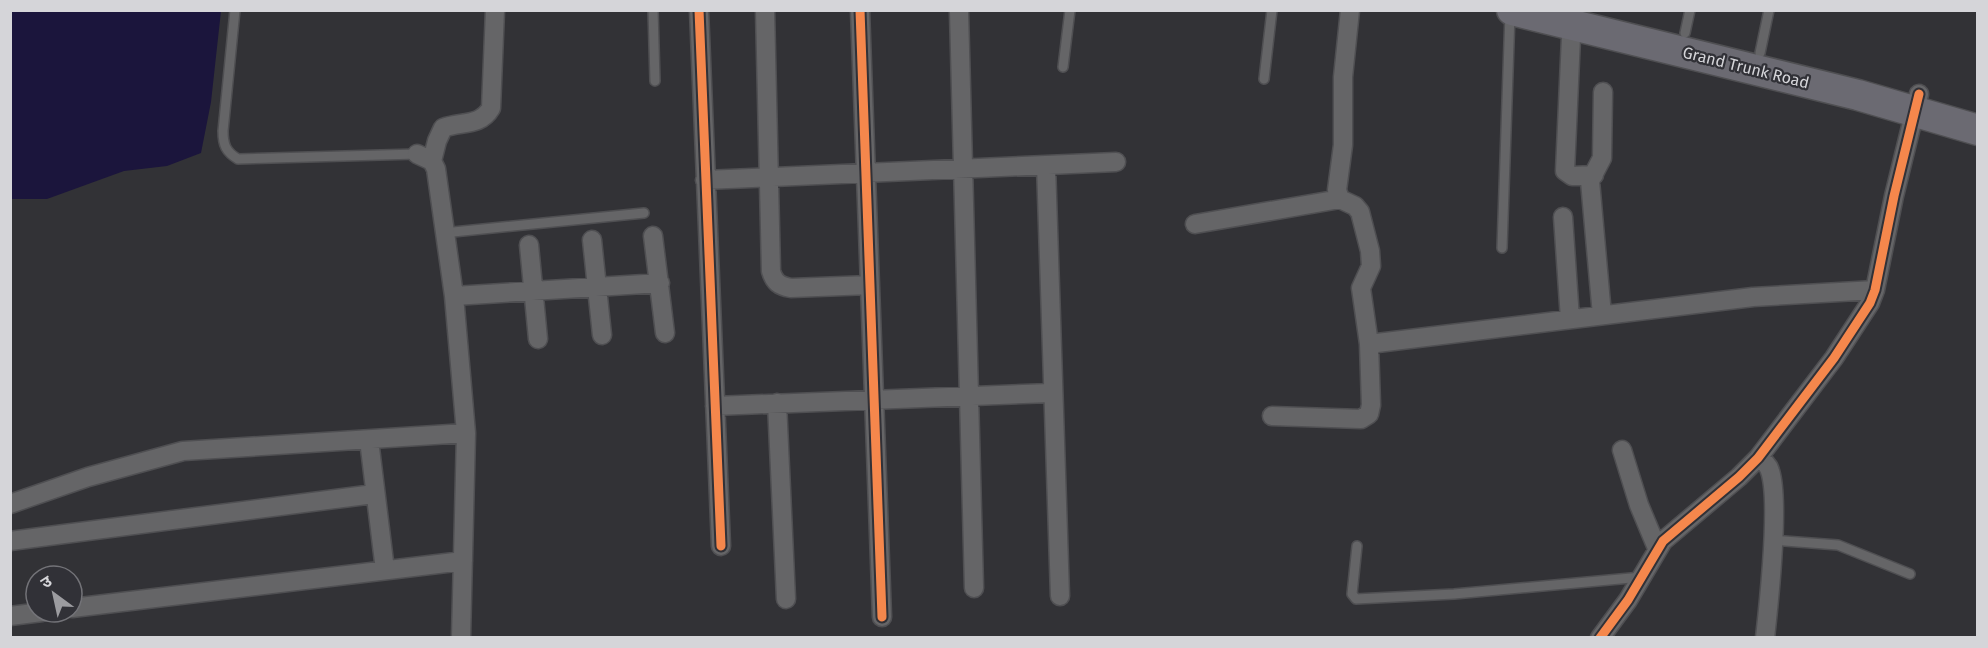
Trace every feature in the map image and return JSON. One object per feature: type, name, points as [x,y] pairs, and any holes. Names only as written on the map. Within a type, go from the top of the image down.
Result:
[{"type":"highway","name":"Grand Trunk Road","points":[[1511,10],[1572,18],[1858,95],[1977,110]]},
{"type":"highway","name":"Grand Trunk Road","points":[[1599,10],[1688,22],[1760,53],[1916,103],[1977,130]]},
{"type":"street","points":[[461,638],[466,432],[453,296],[435,170],[424,158],[443,128],[476,122],[486,116],[491,108],[495,10]]},
{"type":"street","points":[[699,10],[721,546]]},
{"type":"street","points":[[765,10],[771,270],[774,280],[781,286],[791,288],[870,285]]},
{"type":"street","points":[[860,10],[882,617]]},
{"type":"street","points":[[1340,199],[1337,190],[1343,145],[1343,77],[1350,10]]},
{"type":"street","points":[[959,12],[965,170],[974,588]]},
{"type":"street","points":[[1572,18],[1565,171],[1572,176],[1593,175]]},
{"type":"street","points":[[1602,315],[1590,181],[1602,158],[1603,92]]},
{"type":"street","points":[[1600,638],[1642,577],[1657,548],[1758,458],[1834,358],[1870,303],[1875,290],[1916,103]]},
{"type":"street","points":[[705,180],[1116,162]]},
{"type":"street","points":[[1046,165],[1051,393],[1060,596]]},
{"type":"street","points":[[1195,224],[1340,199],[1355,206],[1360,212],[1370,251],[1371,266],[1361,288],[1369,344],[1371,405],[1369,414],[1361,419],[1272,416]]},
{"type":"street","points":[[1563,217],[1570,319]]},
{"type":"street","points":[[653,236],[665,333]]},
{"type":"street","points":[[592,240],[602,335]]},
{"type":"street","points":[[529,245],[538,339]]},
{"type":"street","points":[[453,296],[660,283]]},
{"type":"street","points":[[1369,344],[1753,297],[1875,290]]},
{"type":"street","points":[[715,406],[873,399],[969,398],[1051,393]]},
{"type":"street","points":[[777,403],[786,598]]},
{"type":"street","points":[[10,504],[88,477],[183,451],[466,432]]},
{"type":"street","points":[[369,440],[385,570]]},
{"type":"street","points":[[1622,450],[1657,548]]},
{"type":"street","points":[[1758,458],[1765,462],[1771,475],[1772,540],[1765,638]]},
{"type":"street","points":[[10,541],[374,494]]},
{"type":"street","points":[[84,607],[463,561]]},
{"type":"lane","points":[[235,10],[223,131],[223,144],[229,154],[238,159],[424,158]]},
{"type":"lane","points":[[653,10],[655,81]]},
{"type":"lane","points":[[1063,67],[1070,10]]},
{"type":"lane","points":[[1264,79],[1272,10]]},
{"type":"lane","points":[[1502,248],[1511,10]]},
{"type":"lane","points":[[1760,53],[1769,10]]},
{"type":"lane","points":[[443,233],[644,213]]},
{"type":"lane","points":[[1772,540],[1838,545],[1910,574]]},
{"type":"lane","points":[[1357,546],[1352,594],[1356,599],[1454,594],[1642,577]]},
{"type":"shaded area","points":[[10,11],[221,11],[211,102],[201,153],[167,166],[124,171],[47,199],[11,199]]},
{"type":"cycle path","points":[[699,10],[721,546]]},
{"type":"cycle path","points":[[860,10],[882,617]]},
{"type":"cycle path","points":[[1600,638],[1628,600],[1663,541],[1739,477],[1758,458],[1834,358],[1870,303],[1875,290],[1894,196],[1919,94]]}]
